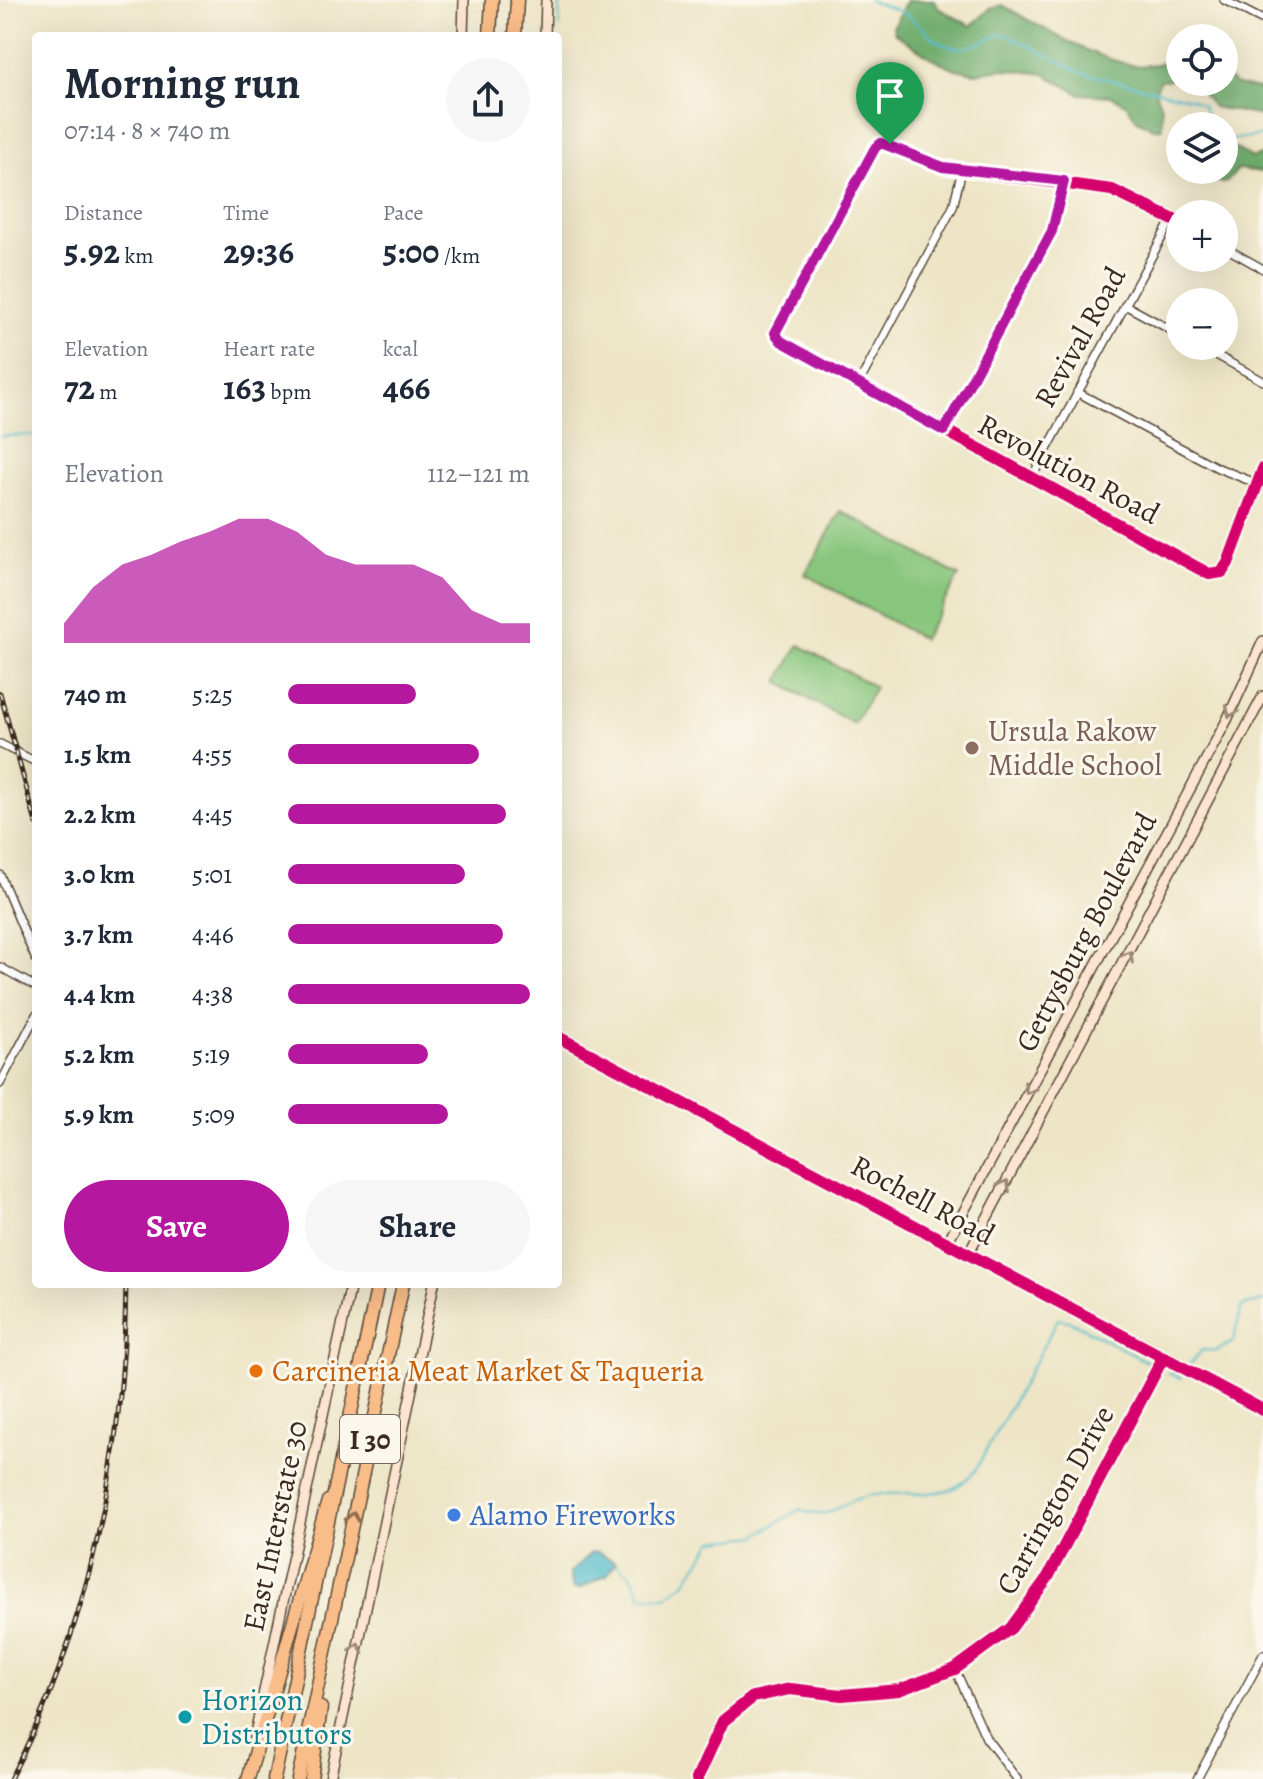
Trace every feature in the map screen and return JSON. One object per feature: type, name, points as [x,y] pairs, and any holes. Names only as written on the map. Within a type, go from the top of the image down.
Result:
[{"type":"highway","points":[[490,32],[492,0]]},
{"type":"highway","points":[[515,32],[517,0]]},
{"type":"highway","name":"I 30","points":[[274,1779],[377,1288]]},
{"type":"highway","name":"I 30","points":[[298,1779],[402,1288]]},
{"type":"highway","points":[[247,1779],[325,1505],[339,1480]]},
{"type":"highway","points":[[311,1779],[337,1594]]},
{"type":"street","points":[[463,32],[464,0]]},
{"type":"street","points":[[545,32],[546,0]]},
{"type":"street","points":[[1224,0],[1263,20]]},
{"type":"street","name":"Revolution Road","points":[[962,170],[933,165],[881,143],[875,148],[775,333],[781,341],[1215,576],[1228,563],[1260,485]]},
{"type":"street","points":[[859,383],[950,213],[962,170],[1064,181],[1128,195],[1166,216]]},
{"type":"street","points":[[944,431],[1052,231],[1064,181]]},
{"type":"street","name":"Revival Road","points":[[1031,479],[1125,305],[1166,237]]},
{"type":"street","points":[[1238,255],[1263,269]]},
{"type":"street","points":[[1125,305],[1166,327]]},
{"type":"street","points":[[1225,360],[1263,381]]},
{"type":"street","points":[[1077,392],[1218,468],[1260,485],[1263,469]]},
{"type":"street","name":"Gettysburg Boulevard","points":[[947,1243],[1227,720],[1263,641]]},
{"type":"street","name":"Gettysburg Boulevard","points":[[968,1254],[1263,696]]},
{"type":"street","points":[[0,744],[32,760]]},
{"type":"street","points":[[0,875],[32,951]]},
{"type":"street","points":[[0,967],[32,985]]},
{"type":"street","points":[[0,1084],[32,1023]]},
{"type":"street","name":"Rochell Road","points":[[562,1039],[1263,1410]]},
{"type":"street","name":"East Interstate 30","points":[[247,1779],[350,1288]]},
{"type":"street","points":[[330,1779],[433,1288]]},
{"type":"street","name":"Carrington Drive","points":[[697,1779],[723,1721],[753,1697],[790,1689],[842,1695],[899,1690],[955,1669],[1011,1628],[1032,1603],[1163,1358]]},
{"type":"street","points":[[1197,1779],[1263,1655]]},
{"type":"street","points":[[955,1669],[986,1738],[1017,1779]]},
{"type":"green space","points":[[907,0],[934,0],[940,9],[971,26],[990,9],[1002,5],[1065,40],[1115,61],[1139,66],[1166,62],[1166,80],[1160,80],[1155,91],[1162,109],[1162,128],[1155,129],[1137,120],[1127,105],[1111,96],[1080,94],[1044,74],[1004,69],[974,73],[956,69],[933,59],[895,33],[893,27]]},
{"type":"green space","points":[[1238,85],[1259,89],[1263,94],[1263,116],[1213,107],[1205,96],[1238,96]]},
{"type":"green space","points":[[1238,150],[1253,158],[1263,154],[1263,172],[1238,169]]},
{"type":"green space","points":[[841,511],[959,576],[923,639],[805,574]]},
{"type":"green space","points":[[799,645],[875,687],[854,724],[778,682]]},
{"type":"water","points":[[597,1552],[616,1562],[607,1575],[579,1589],[573,1588],[570,1573],[591,1553]]},
{"type":"waterway","points":[[559,28],[560,0]]},
{"type":"waterway","points":[[869,0],[906,14],[946,45],[961,48],[974,46],[996,36],[1008,35],[1082,73],[1192,99],[1203,106],[1205,112]]},
{"type":"waterway","points":[[1238,139],[1263,135]]},
{"type":"waterway","points":[[0,436],[32,435]]},
{"type":"waterway","points":[[1190,1364],[1202,1350],[1216,1351],[1233,1342],[1242,1306],[1263,1301]]},
{"type":"waterway","points":[[616,1564],[630,1573],[642,1596],[666,1597],[685,1583],[713,1541],[756,1536],[800,1509],[823,1514],[868,1496],[933,1493],[957,1486],[975,1471],[1058,1319],[1070,1321],[1149,1363]]},
{"type":"waterway","points":[[1168,1373],[1181,1378]]},
{"type":"railway","points":[[0,693],[32,809]]},
{"type":"railway","points":[[10,1779],[38,1722],[62,1662],[97,1539],[118,1412],[126,1288]]},
{"type":"cycle path","points":[[1166,216],[1112,190],[943,167],[881,143],[875,148],[775,333],[781,341],[1209,574],[1222,572],[1228,563],[1263,469]]},
{"type":"cycle path","points":[[562,1039],[1263,1410]]},
{"type":"cycle path","points":[[697,1779],[723,1721],[753,1697],[790,1689],[842,1695],[899,1690],[955,1669],[1011,1628],[1048,1577],[1163,1358]]},
{"type":"place","name":"Ursula Rakow Middle School","points":[[972,748]]},
{"type":"place","name":"Carcineria Meat Market & Taqueria","points":[[256,1371]]},
{"type":"place","name":"Alamo Fireworks","points":[[454,1515]]},
{"type":"place","name":"Horizon Distributors","points":[[185,1717]]},
{"type":"route","points":[[881,143],[890,144],[933,165],[1064,181],[1052,231],[944,431],[781,341],[775,333],[875,148],[881,143]]}]
